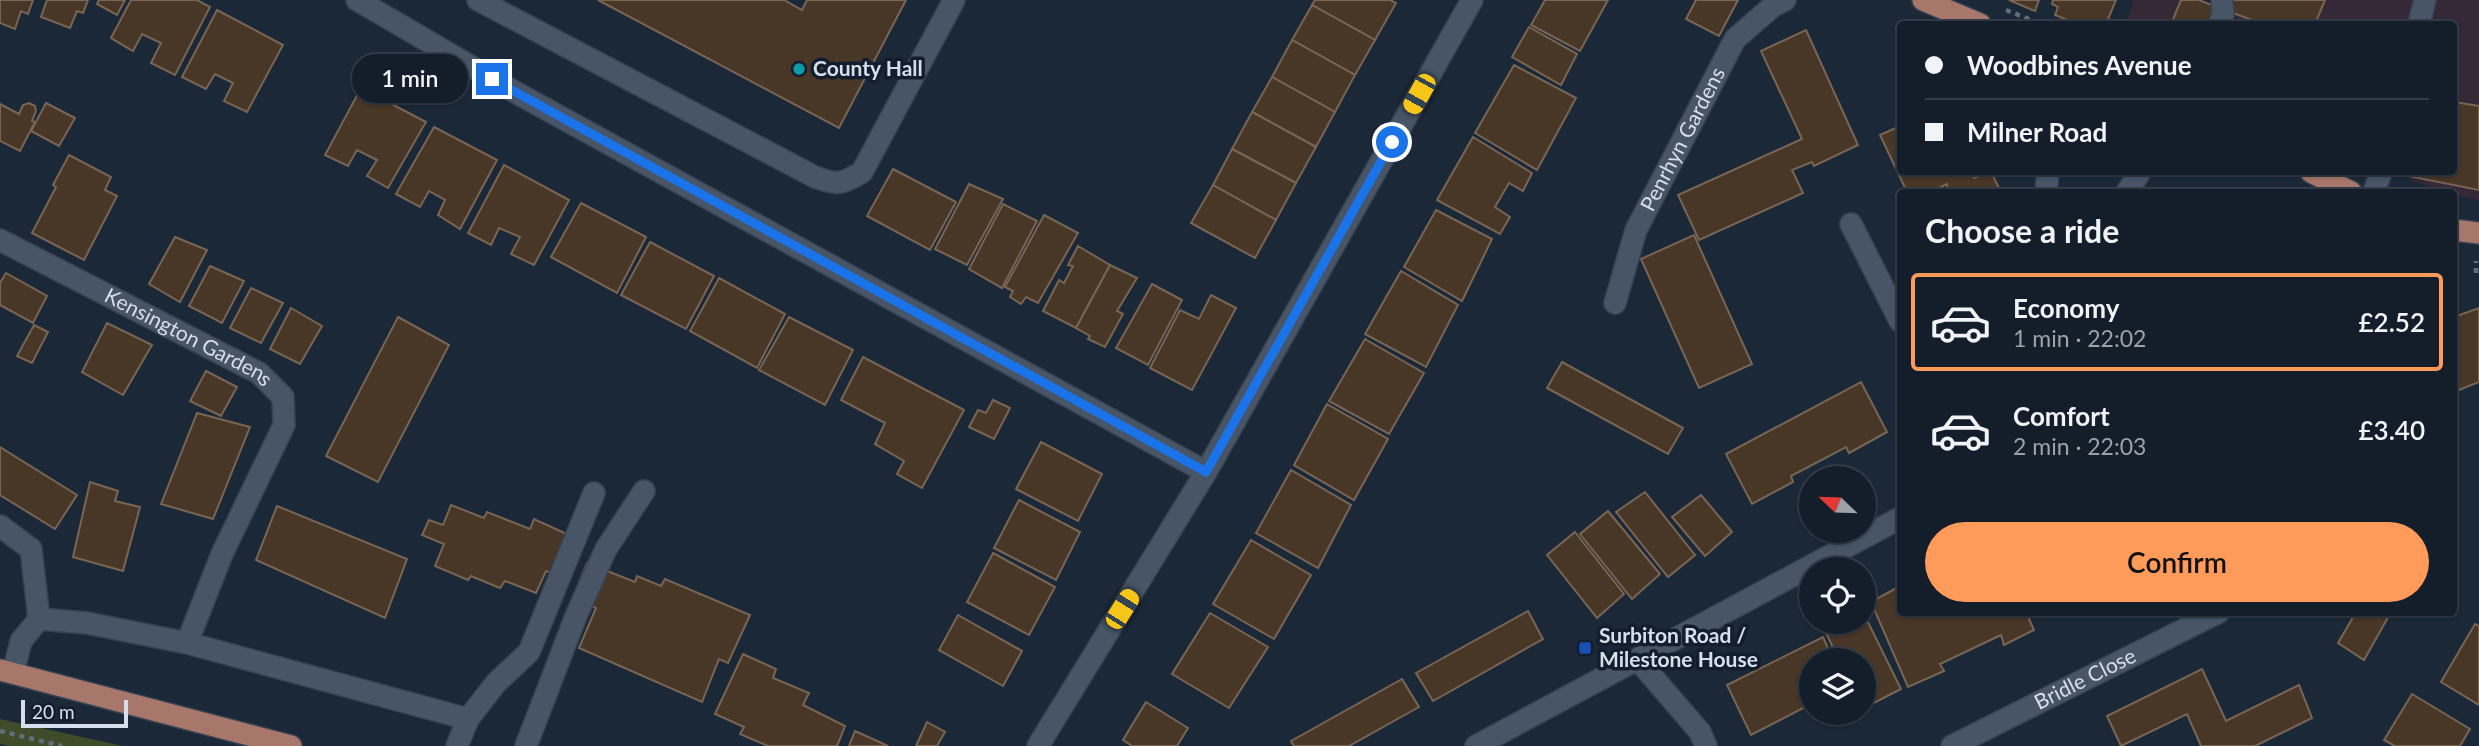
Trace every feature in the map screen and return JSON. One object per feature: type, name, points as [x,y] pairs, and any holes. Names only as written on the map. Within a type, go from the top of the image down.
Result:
[{"type":"main road","points":[[1923,0],[1973,21]]},
{"type":"main road","points":[[2317,175],[2345,189]]},
{"type":"main road","points":[[2457,230],[2479,233]]},
{"type":"main road","points":[[6,671],[291,746]]},
{"type":"street","points":[[357,0],[515,92],[1206,472]]},
{"type":"street","points":[[478,0],[815,177],[834,184],[851,179],[862,172],[954,0]]},
{"type":"street","points":[[1038,746],[1206,472],[1472,0]]},
{"type":"street","name":"Penrhyn Gardens","points":[[1615,303],[1636,230],[1735,39],[1773,6],[1785,0]]},
{"type":"street","points":[[2221,21],[2224,15],[2222,0]]},
{"type":"street","points":[[2420,21],[2425,0]]},
{"type":"street","points":[[1851,224],[1897,315]]},
{"type":"street","name":"Kensington Gardens","points":[[0,240],[260,373],[283,397],[284,425],[222,554],[187,643]]},
{"type":"street","points":[[526,746],[576,616],[606,549],[644,491]]},
{"type":"street","points":[[457,746],[468,719],[496,683],[529,652],[594,493]]},
{"type":"street","points":[[1476,746],[1897,520]]},
{"type":"street","points":[[0,526],[31,549],[40,619],[21,640],[6,671]]},
{"type":"street","name":"Bridle Close","points":[[1952,746],[2211,616]]},
{"type":"street","points":[[40,619],[87,623],[187,643],[468,719]]},
{"type":"street","points":[[1638,660],[1700,732],[1706,746]]},
{"type":"path","points":[[1994,5],[2034,21]]},
{"type":"path","points":[[0,731],[62,746]]},
{"type":"shaded area","points":[[2134,0],[2181,0],[2172,21],[2126,21]]},
{"type":"shaded area","points":[[2244,0],[2479,0],[2479,201],[2457,195],[2457,189],[2438,189],[2411,181],[2410,175],[2457,175],[2457,21],[2235,21]]},
{"type":"green space","points":[[0,719],[123,746],[9,746],[0,744]]},
{"type":"building","points":[[0,0],[33,0],[28,14],[21,11],[15,29],[0,23]]},
{"type":"building","points":[[47,0],[88,0],[83,13],[77,11],[70,28],[41,17]]},
{"type":"building","points":[[99,0],[125,0],[117,15],[97,4]]},
{"type":"building","points":[[131,0],[197,0],[210,7],[175,75],[151,63],[161,43],[142,34],[133,51],[111,38]]},
{"type":"building","name":"County Hall","points":[[598,0],[784,0],[802,10],[807,0],[906,0],[839,128]]},
{"type":"building","points":[[1315,0],[1390,0],[1396,3],[1375,40],[1312,5]]},
{"type":"building","points":[[1545,0],[1608,0],[1580,51],[1531,25]]},
{"type":"building","points":[[1696,0],[1738,0],[1719,36],[1686,19]]},
{"type":"building","points":[[2009,0],[2039,0],[2035,11]]},
{"type":"building","points":[[2053,0],[2116,0],[2107,21],[2070,21],[2055,15],[2058,7],[2052,4]]},
{"type":"building","points":[[2181,0],[2199,0],[2219,8],[2213,21],[2172,21]]},
{"type":"building","points":[[2228,0],[2325,0],[2316,21],[2255,21],[2230,12]]},
{"type":"building","points":[[1312,5],[1375,40],[1355,75],[1292,40]]},
{"type":"building","points":[[217,10],[283,45],[247,112],[224,101],[233,83],[215,74],[206,89],[182,77]]},
{"type":"building","points":[[1529,27],[1577,54],[1561,85],[1512,57]]},
{"type":"building","points":[[1806,30],[1858,145],[1814,166],[1812,162],[1792,170],[1803,193],[1699,240],[1678,195],[1802,139],[1761,51]]},
{"type":"building","points":[[1292,40],[1355,75],[1335,112],[1272,77]]},
{"type":"building","points":[[1514,65],[1576,98],[1537,170],[1475,133]]},
{"type":"building","points":[[1272,77],[1335,112],[1316,147],[1252,112]]},
{"type":"building","points":[[361,88],[426,122],[388,188],[367,176],[377,160],[357,150],[348,166],[325,155]]},
{"type":"building","points":[[2457,102],[2479,106],[2479,190],[2408,176],[2457,175]]},
{"type":"building","points":[[29,103],[35,106],[32,121],[35,122],[20,151],[0,141],[0,104],[19,114],[23,105]]},
{"type":"building","points":[[46,103],[75,118],[59,146],[31,131]]},
{"type":"building","points":[[1252,112],[1316,147],[1296,183],[1232,149]]},
{"type":"building","points":[[434,127],[497,160],[460,229],[438,215],[445,200],[429,191],[420,207],[396,194]]},
{"type":"building","points":[[1897,127],[1897,171],[1880,135]]},
{"type":"building","points":[[1473,137],[1532,173],[1523,191],[1509,183],[1495,207],[1510,217],[1500,234],[1437,200]]},
{"type":"building","points":[[1232,149],[1296,183],[1276,220],[1213,185]]},
{"type":"building","points":[[69,155],[111,177],[105,190],[117,196],[84,260],[32,233]]},
{"type":"building","points":[[504,165],[569,200],[534,265],[511,254],[520,237],[499,228],[491,245],[468,233]]},
{"type":"building","points":[[893,169],[956,202],[930,250],[867,216]]},
{"type":"building","points":[[1899,175],[1973,175],[1974,178],[1992,175],[2000,189],[1948,189],[1947,184],[1936,189],[1906,189]]},
{"type":"building","points":[[969,184],[1003,199],[967,265],[935,249]]},
{"type":"building","points":[[1213,185],[1276,220],[1255,258],[1191,223]]},
{"type":"building","points":[[581,203],[646,237],[617,293],[551,257]]},
{"type":"building","points":[[1003,204],[1037,221],[1002,288],[969,269]]},
{"type":"building","points":[[1436,210],[1492,239],[1462,301],[1404,267]]},
{"type":"building","points":[[1044,215],[1078,233],[1038,303],[1026,297],[1021,304],[1010,297],[1013,291],[1005,287]]},
{"type":"building","points":[[1694,235],[1752,364],[1699,388],[1641,259]]},
{"type":"building","points":[[175,237],[207,250],[180,302],[149,284]]},
{"type":"building","points":[[650,242],[714,276],[686,329],[621,295]]},
{"type":"building","points":[[1078,246],[1110,265],[1076,328],[1043,311],[1059,280],[1064,283],[1073,266],[1068,265]]},
{"type":"building","points":[[1110,265],[1137,278],[1117,311],[1123,314],[1105,347],[1088,339],[1090,336],[1076,328]]},
{"type":"building","points":[[210,266],[244,281],[222,323],[189,306]]},
{"type":"building","points":[[1401,271],[1458,305],[1426,367],[1365,334]]},
{"type":"building","points":[[6,273],[47,296],[33,323],[0,305],[0,283]]},
{"type":"building","points":[[719,278],[785,314],[757,368],[690,331]]},
{"type":"building","points":[[1152,284],[1182,300],[1148,365],[1116,348]]},
{"type":"building","points":[[251,288],[283,303],[261,343],[230,328]]},
{"type":"building","points":[[1211,295],[1236,308],[1192,390],[1150,368],[1180,310],[1199,319]]},
{"type":"building","points":[[291,308],[322,326],[300,364],[270,349]]},
{"type":"building","points":[[2479,308],[2479,382],[2457,391],[2457,316]]},
{"type":"building","points":[[398,317],[449,345],[378,482],[326,456]]},
{"type":"building","points":[[789,317],[853,350],[825,405],[759,370]]},
{"type":"building","points":[[107,323],[152,345],[123,395],[82,372]]},
{"type":"building","points":[[34,325],[48,332],[32,363],[17,356]]},
{"type":"building","points":[[1365,339],[1424,373],[1389,434],[1329,401]]},
{"type":"building","points":[[863,357],[964,410],[922,488],[897,474],[904,461],[875,444],[885,423],[841,400]]},
{"type":"building","points":[[1562,362],[1683,428],[1668,454],[1547,388]]},
{"type":"building","points":[[206,371],[237,387],[221,416],[190,401]]},
{"type":"building","points":[[1861,382],[1887,432],[1849,453],[1846,447],[1810,466],[1799,466],[1799,472],[1791,476],[1793,482],[1752,504],[1726,454]]},
{"type":"building","points":[[993,400],[1010,408],[994,439],[969,427],[978,410],[986,413]]},
{"type":"building","points":[[1327,404],[1388,439],[1354,500],[1294,465]]},
{"type":"building","points":[[197,413],[250,427],[213,519],[161,504]]},
{"type":"building","points":[[1041,442],[1102,474],[1078,521],[1016,489]]},
{"type":"building","points":[[0,447],[77,495],[55,529],[0,495]]},
{"type":"building","points":[[1291,470],[1351,505],[1318,568],[1256,533]]},
{"type":"building","points":[[90,482],[118,491],[115,501],[140,507],[123,571],[73,557]]},
{"type":"building","points":[[1645,492],[1695,555],[1668,577],[1616,512]]},
{"type":"building","points":[[1701,495],[1732,532],[1705,556],[1672,517]]},
{"type":"building","points":[[1019,500],[1080,532],[1056,580],[994,548]]},
{"type":"building","points":[[451,505],[484,518],[487,512],[530,529],[534,519],[569,535],[551,573],[546,571],[536,593],[505,581],[500,588],[471,576],[468,580],[435,566],[444,544],[422,535],[429,520],[443,525]]},
{"type":"building","points":[[277,506],[407,559],[385,618],[256,560]]},
{"type":"building","points":[[1608,511],[1660,574],[1632,599],[1580,534]]},
{"type":"building","points":[[1575,532],[1624,594],[1597,618],[1547,555]]},
{"type":"building","points":[[1251,540],[1311,575],[1274,639],[1213,604]]},
{"type":"building","points":[[993,553],[1055,587],[1029,635],[967,602]]},
{"type":"building","points":[[587,563],[635,582],[637,576],[661,586],[665,579],[750,615],[728,663],[719,659],[702,702],[579,648],[596,608],[573,597]]},
{"type":"building","points":[[1897,588],[1897,616],[2028,616],[2034,630],[2004,645],[2001,635],[1940,664],[1944,671],[1908,687],[1876,613],[1876,599]]},
{"type":"building","points":[[1528,611],[1543,639],[1433,701],[1416,673]]},
{"type":"building","points":[[1210,613],[1268,647],[1229,708],[1172,674]]},
{"type":"building","points":[[958,615],[1022,651],[1003,686],[939,650]]},
{"type":"building","points":[[2354,616],[2389,616],[2364,660],[2338,643]]},
{"type":"building","points":[[2475,624],[2479,626],[2479,705],[2441,682]]},
{"type":"building","points":[[1826,634],[1874,634],[1901,689],[1876,702],[1876,648],[1833,648]]},
{"type":"building","points":[[1823,637],[1828,648],[1801,648]]},
{"type":"building","points":[[1799,649],[1799,710],[1751,735],[1727,685]]},
{"type":"building","points":[[743,654],[776,669],[773,678],[809,693],[803,705],[845,726],[837,746],[768,746],[740,734],[744,727],[715,714]]},
{"type":"building","points":[[2202,669],[2226,721],[2299,685],[2312,718],[2255,746],[2201,746],[2187,714],[2121,746],[2107,716]]},
{"type":"building","points":[[1402,679],[1419,707],[1349,746],[1294,746],[1291,741]]},
{"type":"building","points":[[2412,694],[2470,729],[2460,746],[2395,746],[2384,740]]},
{"type":"building","points":[[1146,702],[1188,728],[1177,746],[1132,746],[1123,740]]},
{"type":"building","points":[[927,722],[945,732],[937,746],[916,746]]},
{"type":"building","points":[[855,731],[888,746],[849,746]]},
{"type":"place","name":"County Hall","points":[[799,69]]},
{"type":"place","name":"Surbiton Road / Milestone House","points":[[1585,648]]},
{"type":"route","points":[[492,79],[1206,472],[1392,142]]}]
